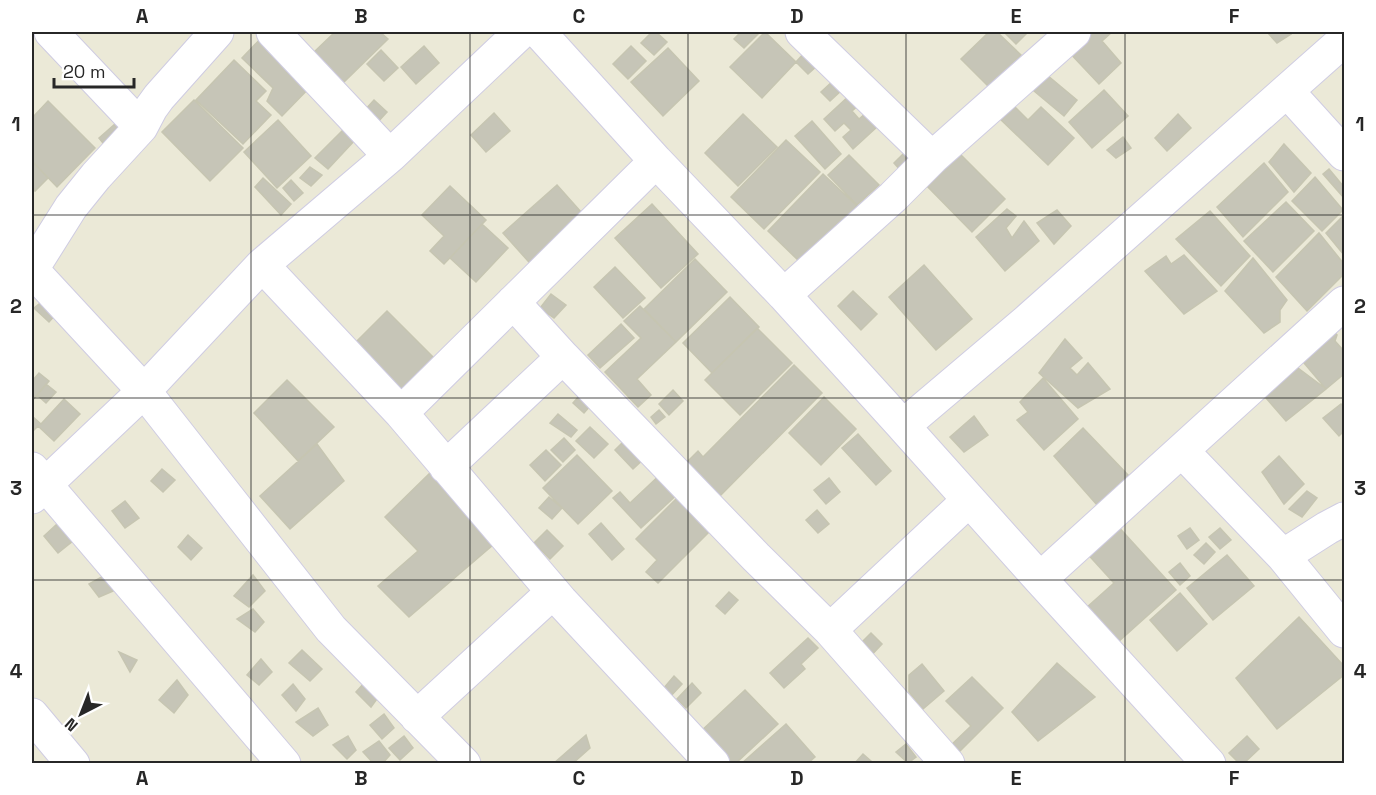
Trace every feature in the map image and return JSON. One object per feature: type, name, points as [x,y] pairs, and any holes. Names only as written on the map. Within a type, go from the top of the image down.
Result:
[{"type":"street","points":[[51,32],[141,127]]},
{"type":"street","points":[[217,32],[159,97],[141,127],[71,207],[32,269],[144,391],[331,629],[464,764]]},
{"type":"street","points":[[273,32],[390,156]]},
{"type":"street","points":[[285,764],[36,484],[144,391],[262,265],[390,156],[521,32]]},
{"type":"street","points":[[539,32],[656,161],[784,295],[1209,764]]},
{"type":"street","points":[[784,295],[893,197],[932,158],[1074,32]]},
{"type":"street","points":[[816,36],[932,158]]},
{"type":"street","points":[[903,426],[1027,321],[1344,40]]},
{"type":"street","points":[[1287,91],[1344,154]]},
{"type":"street","points":[[401,413],[656,161]]},
{"type":"street","points":[[262,265],[401,413],[553,592],[713,764]]},
{"type":"street","points":[[513,302],[756,557],[830,630],[948,764]]},
{"type":"street","points":[[1040,579],[1344,303]]},
{"type":"street","points":[[446,467],[563,357]]},
{"type":"street","points":[[1182,451],[1283,556],[1344,631]]},
{"type":"street","points":[[830,630],[969,500]]},
{"type":"street","points":[[1283,556],[1344,519]]},
{"type":"street","points":[[417,717],[553,592]]},
{"type":"street","points":[[32,715],[71,763]]},
{"type":"building","points":[[335,32],[380,32],[388,39],[342,84],[312,54]]},
{"type":"building","points":[[652,32],[656,32],[667,42],[654,55],[641,43]]},
{"type":"building","points":[[741,32],[760,32],[744,48],[734,39]]},
{"type":"building","points":[[765,32],[796,62],[762,98],[730,67]]},
{"type":"building","points":[[989,32],[997,32],[1021,55],[989,87],[961,59]]},
{"type":"building","points":[[1004,32],[1028,32],[1016,44]]},
{"type":"building","points":[[1087,32],[1112,32],[1102,41],[1121,63],[1099,84],[1067,50]]},
{"type":"building","points":[[1267,32],[1289,32],[1291,34],[1277,43]]},
{"type":"building","points":[[265,34],[315,82],[282,116],[267,101],[273,88],[242,58]]},
{"type":"building","points":[[424,46],[439,63],[416,84],[401,67]]},
{"type":"building","points":[[631,46],[646,61],[628,79],[613,64]]},
{"type":"building","points":[[668,48],[699,81],[663,116],[631,82]]},
{"type":"building","points":[[381,50],[398,68],[384,81],[367,64]]},
{"type":"building","points":[[805,52],[818,65],[808,74],[796,62]]},
{"type":"building","points":[[234,60],[266,91],[256,101],[271,115],[243,144],[196,100]]},
{"type":"building","points":[[1041,70],[1077,100],[1064,116],[1028,86]]},
{"type":"building","points":[[834,80],[843,89],[830,101],[821,92]]},
{"type":"building","points":[[1104,90],[1128,116],[1092,148],[1069,122]]},
{"type":"building","points":[[851,94],[860,104],[852,111],[859,119],[866,113],[878,126],[853,149],[843,137],[851,130],[844,123],[835,131],[824,119]]},
{"type":"building","points":[[194,100],[243,148],[210,181],[162,132]]},
{"type":"building","points":[[374,100],[387,112],[377,123],[364,111]]},
{"type":"building","points":[[48,101],[95,148],[57,187],[32,161],[32,118]]},
{"type":"building","points":[[1011,103],[1028,120],[1041,107],[1074,138],[1048,165],[998,117]]},
{"type":"building","points":[[494,113],[510,131],[486,152],[471,135]]},
{"type":"building","points":[[743,114],[777,147],[738,186],[705,153]]},
{"type":"building","points":[[1178,114],[1191,128],[1167,151],[1155,138]]},
{"type":"building","points":[[124,116],[132,126],[107,148],[99,138]]},
{"type":"building","points":[[278,120],[311,156],[277,188],[244,152]]},
{"type":"building","points":[[812,121],[841,154],[825,169],[795,136]]},
{"type":"building","points":[[343,130],[355,140],[328,169],[315,158]]},
{"type":"building","points":[[1123,137],[1131,148],[1116,158],[1107,150]]},
{"type":"building","points":[[786,140],[820,172],[764,229],[731,197]]},
{"type":"building","points":[[1284,144],[1311,173],[1294,192],[1269,162]]},
{"type":"building","points":[[955,149],[1005,199],[972,232],[922,181]]},
{"type":"building","points":[[905,152],[912,160],[901,171],[894,163]]},
{"type":"building","points":[[849,155],[879,185],[857,205],[828,175]]},
{"type":"building","points":[[32,161],[48,178],[35,191],[32,187]]},
{"type":"building","points":[[1264,163],[1288,192],[1243,237],[1217,207]]},
{"type":"building","points":[[310,167],[322,175],[311,186],[300,178]]},
{"type":"building","points":[[1329,169],[1344,187],[1344,198],[1323,174]]},
{"type":"building","points":[[823,174],[857,206],[801,263],[768,231]]},
{"type":"building","points":[[1315,177],[1343,210],[1322,231],[1292,201]]},
{"type":"building","points":[[263,178],[291,204],[281,215],[255,187]]},
{"type":"building","points":[[291,180],[303,193],[294,201],[283,188]]},
{"type":"building","points":[[557,185],[589,221],[536,270],[503,233]]},
{"type":"building","points":[[450,186],[486,220],[444,264],[430,251],[444,236],[422,215]]},
{"type":"building","points":[[1286,202],[1314,231],[1273,272],[1244,241]]},
{"type":"building","points":[[652,204],[698,254],[661,288],[615,238]]},
{"type":"building","points":[[1007,209],[1016,216],[1006,228],[1012,238],[1024,221],[1039,241],[1005,271],[976,237]]},
{"type":"building","points":[[1057,210],[1071,226],[1054,244],[1037,223]]},
{"type":"building","points":[[1210,211],[1250,256],[1221,286],[1176,239]]},
{"type":"building","points":[[1344,215],[1344,255],[1326,233]]},
{"type":"building","points":[[482,224],[508,248],[476,282],[450,258]]},
{"type":"building","points":[[1319,233],[1344,264],[1344,274],[1307,311],[1276,277]]},
{"type":"building","points":[[1184,255],[1217,291],[1184,314],[1145,271],[1166,256],[1171,264]]},
{"type":"building","points":[[1253,258],[1287,300],[1280,310],[1280,322],[1264,333],[1225,291]]},
{"type":"building","points":[[695,259],[727,292],[676,342],[644,309]]},
{"type":"building","points":[[924,265],[972,319],[936,350],[889,297]]},
{"type":"building","points":[[615,267],[645,298],[623,318],[594,287]]},
{"type":"building","points":[[853,291],[877,314],[861,330],[838,306]]},
{"type":"building","points":[[551,294],[566,305],[554,318],[540,308]]},
{"type":"building","points":[[730,297],[759,327],[712,373],[683,343]]},
{"type":"building","points":[[44,300],[57,313],[49,322],[34,308]]},
{"type":"building","points":[[640,306],[676,342],[637,379],[651,395],[638,407],[605,372],[641,338],[624,321]]},
{"type":"building","points":[[387,311],[440,364],[409,396],[355,343]]},
{"type":"building","points":[[621,324],[634,338],[600,368],[588,355]]},
{"type":"building","points":[[757,328],[792,363],[740,415],[705,380]]},
{"type":"building","points":[[1331,328],[1337,335],[1335,341],[1344,351],[1344,374],[1326,389],[1299,357]]},
{"type":"building","points":[[1065,339],[1082,358],[1070,368],[1077,375],[1088,363],[1110,389],[1078,408],[1039,373]]},
{"type":"building","points":[[794,365],[822,393],[715,501],[681,468],[698,451],[703,457]]},
{"type":"building","points":[[1294,365],[1326,389],[1286,421],[1260,391]]},
{"type":"building","points":[[39,373],[49,381],[32,401],[32,381]]},
{"type":"building","points":[[1043,378],[1078,419],[1044,450],[1017,420],[1028,412],[1020,402]]},
{"type":"building","points":[[287,380],[334,427],[298,461],[254,413]]},
{"type":"building","points":[[46,384],[56,392],[46,403],[37,395]]},
{"type":"building","points":[[586,388],[597,398],[584,413],[573,403]]},
{"type":"building","points":[[673,390],[683,401],[669,415],[659,404]]},
{"type":"building","points":[[824,397],[856,429],[821,465],[789,433]]},
{"type":"building","points":[[64,399],[80,414],[54,441],[38,426],[32,430],[33,417],[41,424]]},
{"type":"building","points":[[1341,404],[1344,407],[1344,431],[1339,436],[1323,418]]},
{"type":"building","points":[[659,410],[665,417],[656,424],[651,417]]},
{"type":"building","points":[[558,414],[577,430],[571,437],[550,423]]},
{"type":"building","points":[[974,416],[988,435],[964,452],[950,437]]},
{"type":"building","points":[[590,427],[608,444],[594,458],[576,441]]},
{"type":"building","points":[[1083,428],[1128,475],[1097,505],[1054,456]]},
{"type":"building","points":[[858,434],[891,471],[876,485],[842,448]]},
{"type":"building","points":[[630,435],[648,455],[633,469],[615,450]]},
{"type":"building","points":[[564,438],[575,450],[563,462],[551,450]]},
{"type":"building","points":[[317,444],[344,481],[290,529],[260,496]]},
{"type":"building","points":[[546,450],[561,465],[545,481],[530,465]]},
{"type":"building","points":[[577,455],[612,491],[578,524],[543,488]]},
{"type":"building","points":[[1279,456],[1304,484],[1284,504],[1262,472]]},
{"type":"building","points":[[435,468],[500,539],[409,617],[378,586],[418,551],[385,517]]},
{"type":"building","points":[[162,469],[175,480],[163,492],[151,481]]},
{"type":"building","points":[[664,471],[682,490],[641,528],[613,498],[620,492],[630,503]]},
{"type":"building","points":[[829,478],[840,492],[826,504],[814,490]]},
{"type":"building","points":[[1307,491],[1317,498],[1302,517],[1289,509]]},
{"type":"building","points":[[683,492],[716,525],[658,583],[646,572],[657,560],[636,539]]},
{"type":"building","points":[[549,497],[562,508],[552,519],[539,508]]},
{"type":"building","points":[[125,501],[139,518],[125,528],[112,511]]},
{"type":"building","points":[[817,510],[829,524],[818,533],[806,520]]},
{"type":"building","points":[[601,523],[624,549],[612,560],[589,534]]},
{"type":"building","points":[[1115,523],[1176,590],[1117,643],[1086,608],[1114,583],[1084,550]]},
{"type":"building","points":[[57,524],[73,541],[58,553],[44,536]]},
{"type":"building","points":[[1190,528],[1199,540],[1187,549],[1178,536]]},
{"type":"building","points":[[1220,528],[1231,540],[1220,549],[1209,537]]},
{"type":"building","points":[[547,530],[563,546],[550,559],[534,543]]},
{"type":"building","points":[[188,535],[202,548],[191,560],[178,547]]},
{"type":"building","points":[[1206,543],[1215,552],[1204,564],[1194,555]]},
{"type":"building","points":[[1227,555],[1254,586],[1213,620],[1187,588]]},
{"type":"building","points":[[1180,563],[1190,576],[1180,585],[1169,572]]},
{"type":"building","points":[[107,574],[118,589],[99,597],[89,584]]},
{"type":"building","points":[[253,575],[265,591],[249,607],[234,596]]},
{"type":"building","points":[[729,592],[738,600],[725,614],[716,606]]},
{"type":"building","points":[[1180,593],[1207,624],[1177,651],[1150,620]]},
{"type":"building","points":[[253,609],[264,622],[255,632],[237,619]]},
{"type":"building","points":[[1299,617],[1344,666],[1344,675],[1277,729],[1236,678]]},
{"type":"building","points":[[871,633],[882,644],[866,661],[854,650]]},
{"type":"building","points":[[808,638],[818,648],[801,664],[805,669],[784,688],[770,673]]},
{"type":"building","points":[[302,650],[322,669],[310,681],[289,663]]},
{"type":"building","points":[[119,652],[137,660],[130,672]]},
{"type":"building","points":[[261,659],[272,672],[259,685],[247,675]]},
{"type":"building","points":[[1057,663],[1095,697],[1038,741],[1012,712]]},
{"type":"building","points":[[922,664],[944,691],[923,709],[909,692],[909,675]]},
{"type":"building","points":[[674,676],[682,684],[670,697],[663,689]]},
{"type":"building","points":[[972,677],[1003,708],[956,755],[948,748],[971,726],[946,701]]},
{"type":"building","points":[[177,680],[188,695],[174,713],[159,700]]},
{"type":"building","points":[[365,682],[379,696],[371,707],[356,692]]},
{"type":"building","points":[[692,683],[701,693],[686,708],[677,699]]},
{"type":"building","points":[[293,684],[305,699],[296,711],[282,695]]},
{"type":"building","points":[[745,690],[778,724],[735,764],[726,764],[699,733]]},
{"type":"building","points":[[318,708],[328,725],[313,736],[296,722]]},
{"type":"building","points":[[384,714],[394,728],[382,739],[370,725]]},
{"type":"building","points":[[786,724],[815,757],[807,764],[741,764]]},
{"type":"building","points":[[586,735],[590,748],[572,764],[553,764]]},
{"type":"building","points":[[348,736],[356,750],[347,759],[333,745]]},
{"type":"building","points":[[404,736],[413,748],[400,760],[389,748]]},
{"type":"building","points":[[1247,736],[1259,749],[1243,764],[1240,764],[1229,753]]},
{"type":"building","points":[[379,741],[390,755],[382,764],[374,764],[363,752]]},
{"type":"building","points":[[906,744],[916,757],[908,763],[896,752]]},
{"type":"building","points":[[863,754],[872,762],[871,764],[854,764]]}]
